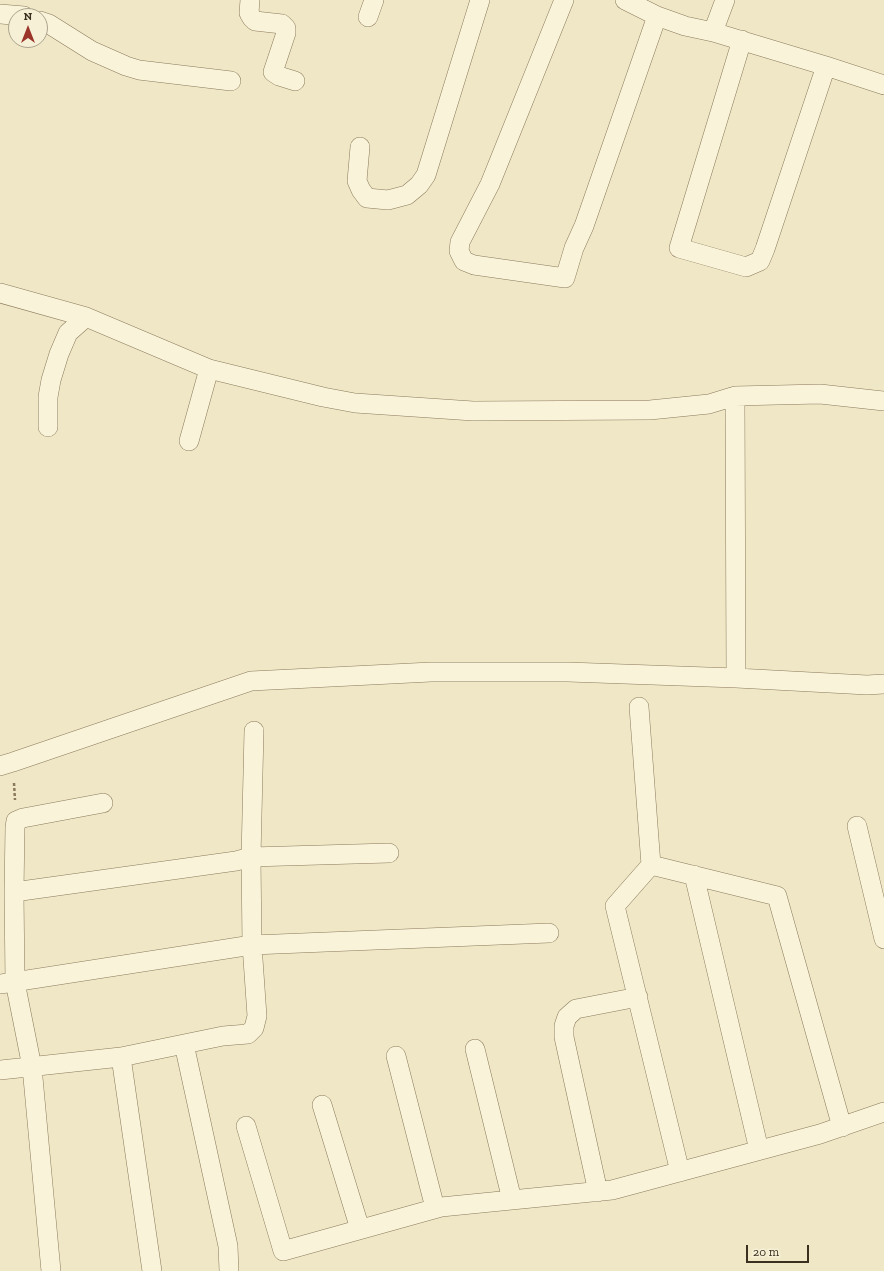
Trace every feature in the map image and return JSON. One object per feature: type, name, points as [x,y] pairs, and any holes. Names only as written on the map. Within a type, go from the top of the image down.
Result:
[{"type":"street","points":[[250,0],[249,13],[255,21],[282,24],[286,28],[286,33],[273,72],[278,76],[295,81]]},
{"type":"street","points":[[360,147],[357,181],[367,198],[388,200],[402,197],[407,195],[419,185],[426,175],[480,0]]},
{"type":"street","points":[[564,0],[490,184],[460,242],[459,251],[464,261],[474,265],[565,278],[574,248],[584,226],[657,16]]},
{"type":"street","points":[[625,0],[657,16],[685,26],[742,40],[884,85]]},
{"type":"street","points":[[713,32],[725,0]]},
{"type":"street","points":[[48,23],[92,51],[126,66],[139,70],[231,81]]},
{"type":"street","points":[[742,40],[679,248],[746,267],[760,261],[826,66]]},
{"type":"street","points":[[0,293],[86,317],[209,369],[323,397],[356,403],[473,411],[650,410],[709,404],[735,396],[820,394],[884,401]]},
{"type":"street","points":[[48,427],[48,397],[50,380],[68,333],[86,317]]},
{"type":"street","points":[[189,441],[209,369]]},
{"type":"street","points":[[735,396],[736,678]]},
{"type":"street","points":[[7,764],[251,681],[431,672],[568,672],[736,678],[868,685],[884,684]]},
{"type":"street","points":[[639,707],[651,865],[615,906],[680,1172]]},
{"type":"street","points":[[0,1070],[121,1057],[223,1036],[248,1034],[254,1028],[257,1016],[252,945],[251,857],[254,731]]},
{"type":"street","points":[[50,1271],[32,1067],[7,983],[14,892],[15,827],[16,821],[22,818],[103,803]]},
{"type":"street","points":[[857,826],[884,939]]},
{"type":"street","points":[[14,892],[236,861],[251,857],[389,853]]},
{"type":"street","points":[[651,865],[777,896],[842,1127]]},
{"type":"street","points":[[694,875],[759,1150]]},
{"type":"street","points":[[7,983],[252,945],[549,934]]},
{"type":"street","points":[[598,1192],[564,1037],[564,1026],[567,1017],[576,1009],[638,998]]},
{"type":"street","points":[[184,1044],[228,1246],[229,1271]]},
{"type":"street","points":[[475,1049],[512,1200]]},
{"type":"street","points":[[396,1056],[435,1208]]},
{"type":"street","points":[[121,1057],[152,1271]]},
{"type":"street","points":[[322,1105],[360,1229]]},
{"type":"street","points":[[246,1126],[283,1251],[435,1208],[612,1190],[820,1134],[884,1112]]},
{"type":"path","points":[[7,764],[16,821]]}]
